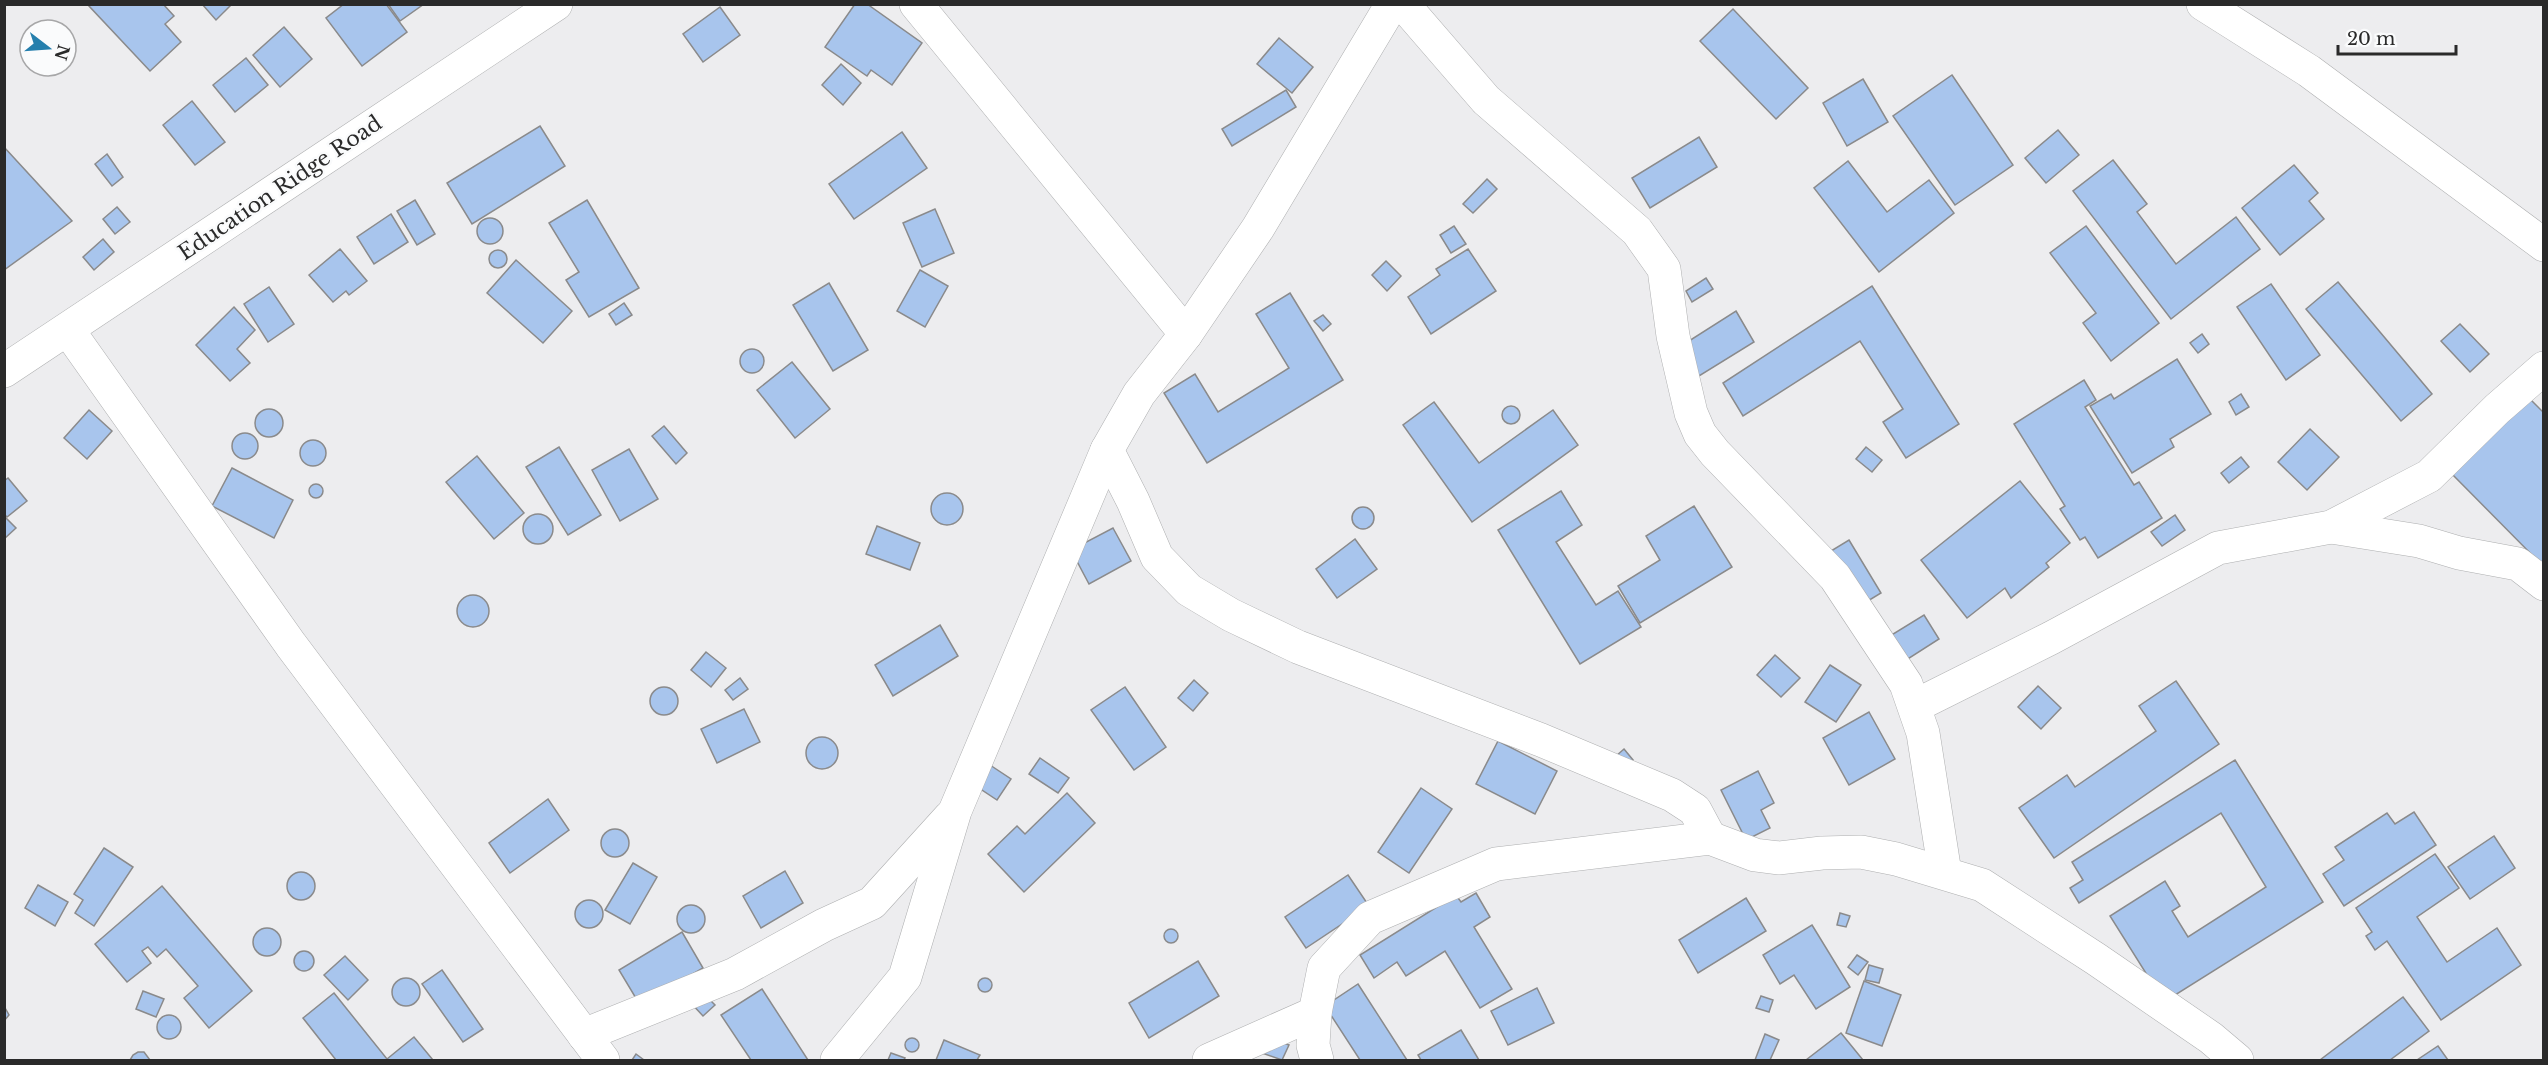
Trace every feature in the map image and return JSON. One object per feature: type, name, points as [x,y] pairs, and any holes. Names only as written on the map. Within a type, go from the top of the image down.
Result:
[{"type":"street","name":"Education Ridge Road","points":[[4,371],[556,4]]},
{"type":"street","points":[[916,4],[1186,334]]},
{"type":"street","points":[[837,1060],[905,977],[955,811],[1107,450],[1139,394],[1186,334],[1258,228],[1392,4]]},
{"type":"street","points":[[1403,4],[1486,100],[1637,231],[1654,252],[1664,269],[1673,336],[1691,413],[1700,434],[1715,453],[1835,577],[1906,684],[1923,732],[1945,873]]},
{"type":"street","points":[[2203,4],[2309,71],[2544,245]]},
{"type":"street","points":[[68,330],[291,645],[603,1060]]},
{"type":"street","points":[[1915,706],[2051,638],[2218,548],[2331,527],[2429,476],[2544,368]]},
{"type":"street","points":[[1107,450],[1133,501],[1157,557],[1189,590],[1231,615],[1298,647],[1541,740],[1672,795],[1695,810],[1710,838]]},
{"type":"street","points":[[2331,527],[2419,541],[2459,553],[2518,564],[2544,584]]},
{"type":"street","points":[[584,1035],[735,974],[824,925],[872,903],[955,811]]},
{"type":"street","points":[[1317,1060],[1313,1045],[1315,1013],[1324,969],[1370,918],[1496,864],[1710,838],[1755,855],[1778,858],[1822,853],[1861,852],[1945,873],[1982,885],[2182,1018],[2237,1060]]},
{"type":"street","points":[[1209,1060],[1315,1013]]},
{"type":"building","points":[[90,4],[163,4],[174,16],[165,24],[181,42],[150,71],[89,6]]},
{"type":"building","points":[[202,4],[232,4],[216,20]]},
{"type":"building","points":[[344,4],[386,4],[407,32],[362,66],[326,18]]},
{"type":"building","points":[[388,4],[424,4],[400,21]]},
{"type":"building","points":[[855,4],[867,4],[922,43],[892,85],[871,70],[867,76],[825,47]]},
{"type":"building","points":[[720,7],[740,35],[703,62],[683,34]]},
{"type":"building","points":[[1733,9],[1808,88],[1776,119],[1700,41]]},
{"type":"building","points":[[284,27],[312,59],[280,87],[253,55]]},
{"type":"building","points":[[1279,38],[1313,67],[1292,93],[1257,64]]},
{"type":"building","points":[[246,58],[268,85],[235,112],[213,85]]},
{"type":"building","points":[[841,64],[861,83],[843,105],[822,85]]},
{"type":"building","points":[[1952,75],[2013,165],[1955,205],[1893,116]]},
{"type":"building","points":[[1863,79],[1888,122],[1847,146],[1823,103]]},
{"type":"building","points":[[1286,90],[1296,107],[1232,146],[1222,129]]},
{"type":"building","points":[[192,101],[225,142],[195,165],[163,125]]},
{"type":"building","points":[[540,126],[565,166],[472,224],[447,183]]},
{"type":"building","points":[[2058,130],[2079,155],[2046,183],[2025,158]]},
{"type":"building","points":[[902,132],[927,168],[854,219],[829,184]]},
{"type":"building","points":[[1699,137],[1717,167],[1650,208],[1632,178]]},
{"type":"building","points":[[4,147],[72,221],[4,270]]},
{"type":"building","points":[[107,154],[123,177],[112,186],[95,164]]},
{"type":"building","points":[[2113,160],[2147,204],[2137,212],[2176,264],[2236,217],[2260,249],[2171,319],[2073,191]]},
{"type":"building","points":[[1848,161],[1887,212],[1929,180],[1954,213],[1879,272],[1814,188]]},
{"type":"building","points":[[2294,165],[2318,193],[2309,201],[2324,219],[2280,255],[2242,208]]},
{"type":"building","points":[[1487,179],[1497,189],[1473,213],[1463,204]]},
{"type":"building","points":[[415,200],[435,234],[417,245],[397,211]]},
{"type":"building","points":[[587,200],[639,288],[589,317],[566,280],[579,272],[549,223]]},
{"type":"building","points":[[117,207],[130,222],[115,234],[103,219]]},
{"type":"building","points":[[935,209],[954,253],[922,267],[903,223]]},
{"type":"building","points":[[391,214],[408,242],[374,264],[357,237]]},
{"type":"building","points":[[490,218],[499,222],[503,231],[499,240],[490,244],[481,240],[477,231],[481,222]]},
{"type":"building","points":[[1454,226],[1466,244],[1451,253],[1440,235]]},
{"type":"building","points":[[2086,226],[2159,323],[2111,361],[2083,323],[2096,313],[2050,253]]},
{"type":"building","points":[[103,239],[114,252],[94,270],[83,257]]},
{"type":"building","points":[[340,249],[367,281],[349,295],[346,291],[333,302],[309,275]]},
{"type":"building","points":[[1468,249],[1496,291],[1431,334],[1408,297],[1440,275],[1436,269]]},
{"type":"building","points":[[494,250],[502,250],[507,255],[505,266],[494,268],[489,263],[489,255]]},
{"type":"building","points":[[516,260],[572,311],[543,343],[487,293]]},
{"type":"building","points":[[1386,261],[1401,276],[1387,291],[1372,275]]},
{"type":"building","points":[[920,270],[948,286],[925,327],[897,311]]},
{"type":"building","points":[[1706,278],[1713,289],[1692,302],[1686,291]]},
{"type":"building","points":[[2338,282],[2432,394],[2401,421],[2306,309]]},
{"type":"building","points":[[829,283],[868,350],[833,371],[793,305]]},
{"type":"building","points":[[2271,284],[2320,355],[2286,380],[2237,307]]},
{"type":"building","points":[[1872,286],[1959,424],[1906,458],[1883,422],[1903,409],[1860,341],[1743,416],[1723,383]]},
{"type":"building","points":[[269,287],[294,324],[268,342],[244,304]]},
{"type":"building","points":[[1290,293],[1343,380],[1207,463],[1164,393],[1195,374],[1218,412],[1289,368],[1256,314]]},
{"type":"building","points":[[624,303],[632,315],[616,325],[609,314]]},
{"type":"building","points":[[234,307],[255,330],[237,349],[250,363],[230,381],[196,345]]},
{"type":"building","points":[[1736,311],[1754,342],[1699,376],[1681,346]]},
{"type":"building","points":[[1323,315],[1331,324],[1323,331],[1314,321]]},
{"type":"building","points":[[2460,324],[2489,354],[2470,372],[2441,341]]},
{"type":"building","points":[[2202,334],[2209,344],[2198,353],[2190,343]]},
{"type":"building","points":[[752,349],[761,352],[764,361],[761,370],[752,373],[743,370],[740,361],[743,352]]},
{"type":"building","points":[[2177,359],[2211,414],[2170,439],[2174,447],[2132,473],[2090,406],[2111,394],[2114,399]]},
{"type":"building","points":[[792,362],[830,409],[795,438],[757,390]]},
{"type":"building","points":[[2084,380],[2096,400],[2085,407],[2134,485],[2139,482],[2162,518],[2098,558],[2085,537],[2080,540],[2060,509],[2065,506],[2014,424]]},
{"type":"building","points":[[2241,394],[2249,407],[2236,415],[2229,402]]},
{"type":"building","points":[[2527,396],[2544,413],[2544,567],[2450,472]]},
{"type":"building","points":[[1434,402],[1479,463],[1553,410],[1578,445],[1472,522],[1403,425]]},
{"type":"building","points":[[1511,406],[1517,409],[1520,415],[1517,421],[1511,424],[1505,421],[1502,415],[1505,409]]},
{"type":"building","points":[[269,409],[279,413],[283,423],[279,433],[269,437],[259,433],[255,423],[259,413]]},
{"type":"building","points":[[89,410],[112,431],[87,459],[64,438]]},
{"type":"building","points":[[664,426],[687,453],[676,464],[652,436]]},
{"type":"building","points":[[2310,429],[2339,457],[2307,490],[2278,462]]},
{"type":"building","points":[[245,433],[254,437],[258,446],[254,455],[245,459],[236,455],[232,446],[236,437]]},
{"type":"building","points":[[313,440],[322,444],[326,453],[322,462],[313,466],[304,462],[300,453],[304,444]]},
{"type":"building","points":[[559,447],[601,515],[568,535],[526,467]]},
{"type":"building","points":[[1866,447],[1882,460],[1872,472],[1856,459]]},
{"type":"building","points":[[629,449],[658,499],[620,521],[592,470]]},
{"type":"building","points":[[477,456],[524,513],[494,539],[446,482]]},
{"type":"building","points":[[2241,457],[2249,467],[2229,483],[2221,473]]},
{"type":"building","points":[[232,468],[293,500],[274,538],[212,506]]},
{"type":"building","points":[[8,478],[27,501],[7,517],[4,514],[4,481]]},
{"type":"building","points":[[2020,481],[2070,543],[2046,563],[2049,567],[2011,598],[2005,588],[1967,618],[1921,560]]},
{"type":"building","points":[[313,484],[319,484],[323,491],[319,498],[313,498],[309,494],[309,488]]},
{"type":"building","points":[[1561,491],[1582,525],[1556,542],[1596,605],[1618,591],[1641,627],[1580,664],[1498,530]]},
{"type":"building","points":[[947,493],[958,498],[963,509],[958,520],[947,525],[936,520],[931,509],[936,498]]},
{"type":"building","points":[[1694,506],[1732,567],[1640,623],[1618,586],[1660,560],[1646,536]]},
{"type":"building","points":[[1363,507],[1371,510],[1374,518],[1371,526],[1363,529],[1355,526],[1352,518],[1355,510]]},
{"type":"building","points":[[538,514],[544,515],[552,523],[552,535],[544,543],[538,544],[532,543],[524,535],[523,529],[524,523],[532,515]]},
{"type":"building","points":[[2175,515],[2185,530],[2162,546],[2151,532]]},
{"type":"building","points":[[4,516],[16,528],[4,539]]},
{"type":"building","points":[[877,526],[920,543],[910,570],[866,554]]},
{"type":"building","points":[[1113,528],[1131,561],[1089,584],[1071,550]]},
{"type":"building","points":[[1355,539],[1377,569],[1337,598],[1316,569]]},
{"type":"building","points":[[1849,540],[1881,593],[1858,607],[1826,554]]},
{"type":"building","points":[[473,595],[485,599],[489,611],[485,623],[473,627],[461,623],[457,611],[461,599]]},
{"type":"building","points":[[1924,615],[1939,639],[1900,664],[1885,639]]},
{"type":"building","points":[[940,625],[958,656],[893,696],[875,665]]},
{"type":"building","points":[[706,652],[726,668],[711,687],[691,670]]},
{"type":"building","points":[[1775,655],[1800,678],[1781,697],[1757,675]]},
{"type":"building","points":[[1830,665],[1861,685],[1836,722],[1805,702]]},
{"type":"building","points":[[740,678],[748,689],[733,700],[725,690]]},
{"type":"building","points":[[1194,680],[1208,693],[1193,711],[1178,698]]},
{"type":"building","points":[[2176,681],[2219,744],[2054,858],[2019,808],[2067,775],[2075,787],[2156,731],[2139,706]]},
{"type":"building","points":[[2038,686],[2061,708],[2041,729],[2018,707]]},
{"type":"building","points":[[664,687],[674,691],[678,701],[674,711],[664,715],[654,711],[650,701],[654,691]]},
{"type":"building","points":[[1125,687],[1166,747],[1134,770],[1091,710]]},
{"type":"building","points":[[744,709],[760,742],[717,763],[701,729]]},
{"type":"building","points":[[1869,712],[1895,759],[1849,785],[1823,738]]},
{"type":"building","points":[[822,737],[834,741],[838,753],[834,765],[822,769],[810,765],[806,753],[810,741]]},
{"type":"building","points":[[1498,741],[1557,771],[1535,814],[1476,784]]},
{"type":"building","points":[[1624,749],[1633,760],[1624,767],[1616,756]]},
{"type":"building","points":[[1040,758],[1069,778],[1058,793],[1029,774]]},
{"type":"building","points":[[2235,760],[2323,902],[2164,1002],[2110,916],[2165,881],[2180,906],[2172,911],[2188,937],[2266,887],[2221,813],[2079,903],[2070,888],[2083,880],[2072,862]]},
{"type":"building","points":[[990,765],[1011,779],[997,800],[976,786]]},
{"type":"building","points":[[1758,771],[1774,803],[1761,810],[1770,828],[1746,840],[1721,790]]},
{"type":"building","points":[[1421,788],[1452,809],[1409,873],[1378,852]]},
{"type":"building","points":[[1067,793],[1095,823],[1024,892],[988,854],[1017,826],[1025,834]]},
{"type":"building","points":[[548,799],[569,830],[510,873],[489,843]]},
{"type":"building","points":[[2414,812],[2436,845],[2344,906],[2323,874],[2344,860],[2335,847],[2387,813],[2395,824]]},
{"type":"building","points":[[615,829],[625,833],[629,843],[625,853],[615,857],[605,853],[601,843],[605,833]]},
{"type":"building","points":[[2494,836],[2515,868],[2470,899],[2448,867]]},
{"type":"building","points":[[104,848],[133,867],[94,926],[75,913],[83,900],[74,894]]},
{"type":"building","points":[[2435,854],[2459,888],[2417,917],[2447,962],[2497,928],[2521,965],[2441,1020],[2387,941],[2375,950],[2366,936],[2372,932],[2356,908]]},
{"type":"building","points":[[633,863],[657,877],[630,924],[605,910]]},
{"type":"building","points":[[785,871],[803,903],[761,928],[743,896]]},
{"type":"building","points":[[301,872],[311,876],[315,886],[311,896],[301,900],[291,896],[287,886],[291,876]]},
{"type":"building","points":[[1348,875],[1369,906],[1306,948],[1285,917]]},
{"type":"building","points":[[38,885],[68,902],[55,926],[25,908]]},
{"type":"building","points":[[162,886],[252,991],[209,1028],[184,998],[198,986],[166,949],[157,957],[148,947],[142,951],[151,963],[127,982],[95,944]]},
{"type":"building","points":[[1476,893],[1490,917],[1474,927],[1512,989],[1480,1008],[1445,951],[1406,976],[1397,962],[1374,978],[1360,955],[1456,895],[1461,902]]},
{"type":"building","points":[[1746,898],[1766,931],[1698,973],[1679,940]]},
{"type":"building","points":[[589,900],[599,904],[603,914],[599,924],[589,928],[579,924],[575,914],[579,904]]},
{"type":"building","points":[[691,905],[701,909],[705,919],[701,929],[691,933],[681,929],[677,919],[681,909]]},
{"type":"building","points":[[1840,913],[1850,916],[1846,927],[1837,925]]},
{"type":"building","points":[[1812,925],[1850,987],[1816,1009],[1794,975],[1780,984],[1763,955]]},
{"type":"building","points":[[267,928],[277,932],[281,942],[277,952],[267,956],[257,952],[253,942],[257,932]]},
{"type":"building","points":[[1168,929],[1174,929],[1178,936],[1174,943],[1168,943],[1164,939],[1164,933]]},
{"type":"building","points":[[682,932],[703,968],[640,1005],[619,970]]},
{"type":"building","points":[[304,951],[311,954],[314,961],[311,968],[304,971],[297,968],[294,961],[297,954]]},
{"type":"building","points":[[1857,955],[1868,962],[1858,975],[1848,967]]},
{"type":"building","points":[[345,956],[368,980],[348,1000],[324,975]]},
{"type":"building","points":[[1198,961],[1219,996],[1149,1038],[1129,1003]]},
{"type":"building","points":[[1869,965],[1883,969],[1879,983],[1865,980]]},
{"type":"building","points":[[442,970],[483,1029],[463,1042],[422,984]]},
{"type":"building","points":[[406,978],[416,982],[420,992],[416,1002],[406,1006],[396,1002],[392,992],[396,982]]},
{"type":"building","points":[[985,978],[990,980],[992,985],[990,990],[985,992],[980,990],[978,985],[980,980]]},
{"type":"building","points":[[1864,981],[1901,995],[1882,1046],[1846,1033]]},
{"type":"building","points":[[1358,984],[1407,1060],[1360,1060],[1325,1006]]},
{"type":"building","points":[[1537,988],[1554,1023],[1508,1045],[1491,1011]]},
{"type":"building","points":[[762,989],[808,1060],[751,1060],[721,1015]]},
{"type":"building","points":[[143,991],[164,999],[156,1017],[136,1009]]},
{"type":"building","points":[[334,993],[387,1059],[414,1037],[433,1060],[336,1060],[303,1018]]},
{"type":"building","points":[[703,993],[715,1005],[703,1016],[691,1003]]},
{"type":"building","points":[[1761,996],[1773,1000],[1769,1012],[1756,1008]]},
{"type":"building","points":[[2403,997],[2429,1031],[2390,1060],[2320,1060]]},
{"type":"building","points":[[4,1006],[9,1015],[4,1021]]},
{"type":"building","points":[[169,1015],[178,1018],[181,1027],[178,1036],[169,1039],[160,1036],[157,1027],[160,1018]]},
{"type":"building","points":[[1461,1030],[1479,1060],[1421,1060],[1418,1055]]},
{"type":"building","points":[[1841,1033],[1863,1060],[1806,1060]]},
{"type":"building","points":[[1765,1034],[1779,1040],[1770,1060],[1755,1060]]},
{"type":"building","points":[[1268,1037],[1289,1045],[1282,1060],[1262,1053]]},
{"type":"building","points":[[912,1038],[917,1040],[919,1045],[917,1050],[912,1052],[907,1050],[905,1045],[907,1040]]},
{"type":"building","points":[[944,1040],[980,1055],[977,1060],[936,1060]]},
{"type":"building","points":[[2438,1046],[2448,1060],[2417,1060]]},
{"type":"building","points":[[138,1052],[144,1052],[150,1060],[130,1060]]},
{"type":"building","points":[[891,1053],[905,1058],[904,1060],[888,1060]]},
{"type":"building","points":[[636,1054],[644,1060],[632,1060]]}]
